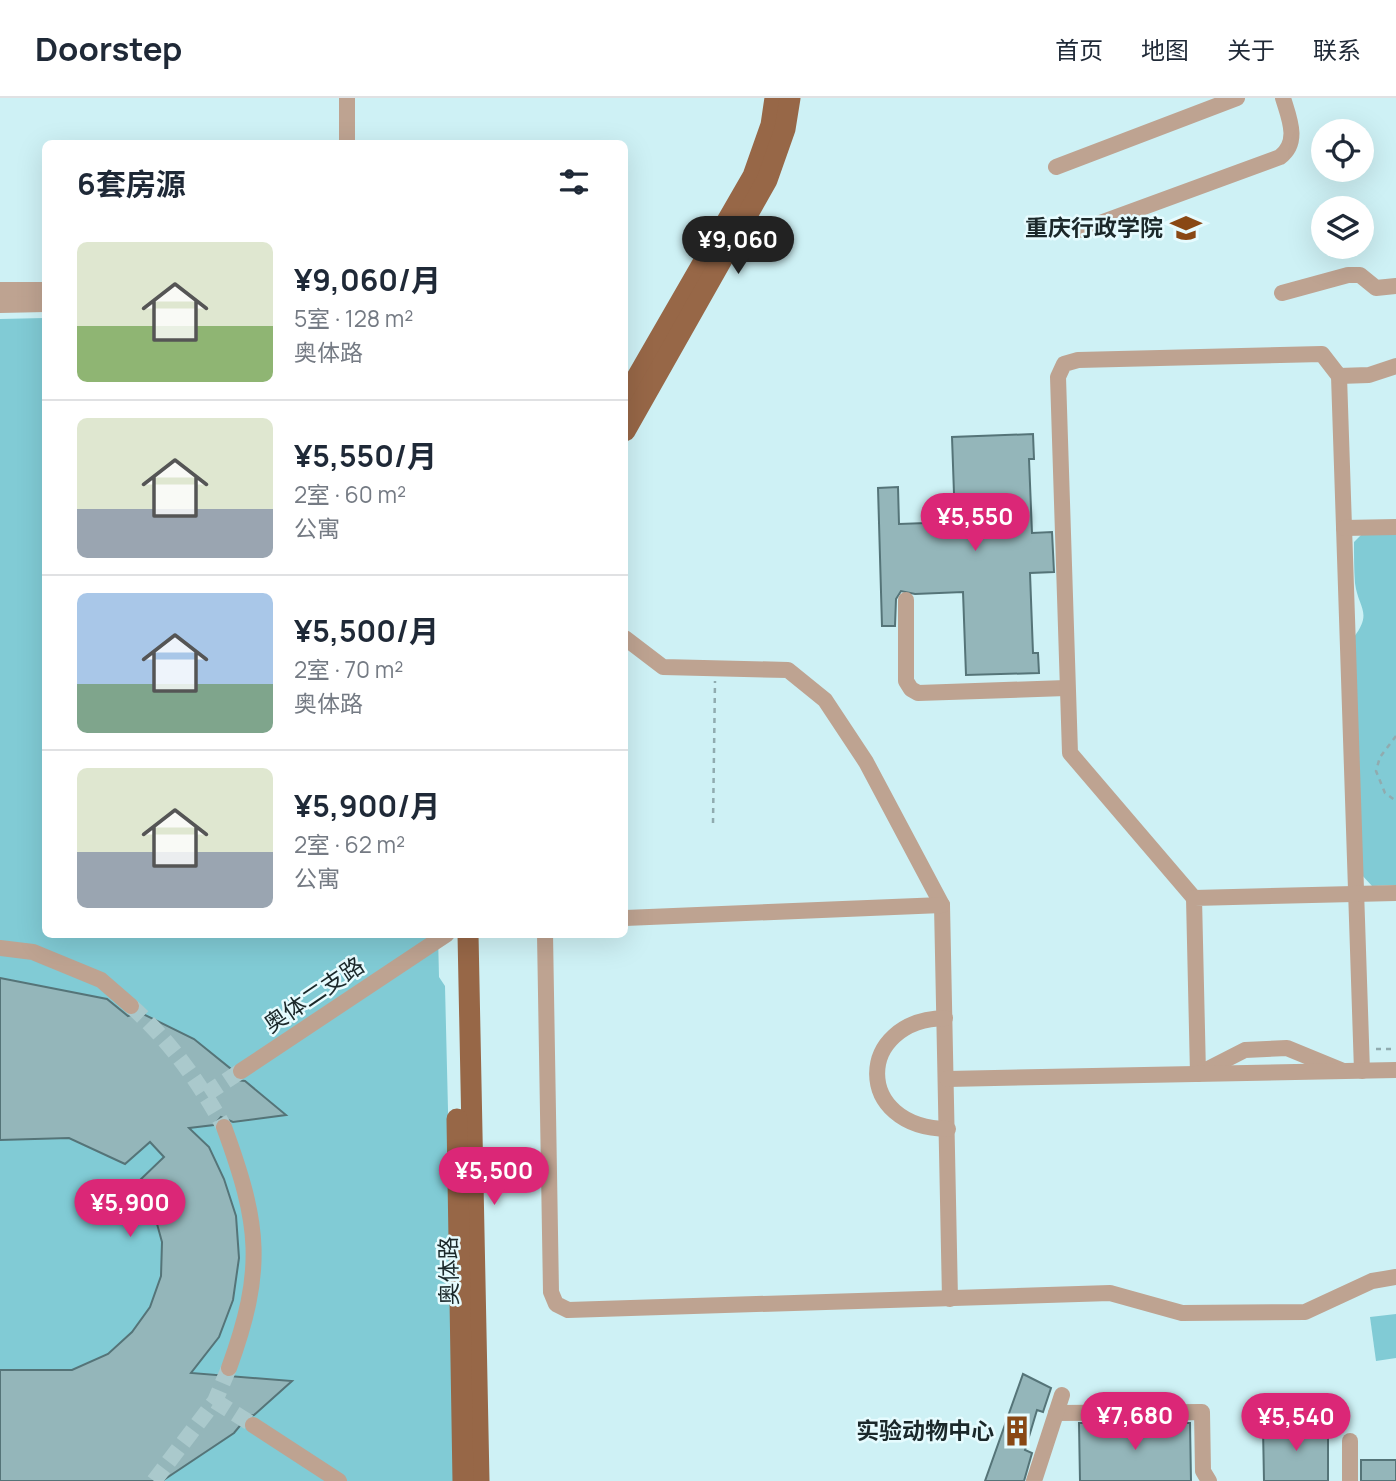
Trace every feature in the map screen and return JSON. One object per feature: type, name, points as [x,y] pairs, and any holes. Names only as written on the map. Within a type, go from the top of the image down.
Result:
[{"type":"main road","points":[[628,393],[753,176],[771,125],[775,98]]},
{"type":"main road","points":[[628,426],[767,180],[785,129],[790,98]]},
{"type":"main road","name":"奥体路","points":[[454,938],[463,1481]]},
{"type":"main road","name":"奥体路","points":[[468,938],[479,1481]]},
{"type":"street","points":[[337,98],[337,140]]},
{"type":"street","points":[[347,98],[347,140]]},
{"type":"street","points":[[1056,167],[1237,98]]},
{"type":"street","points":[[1081,230],[1280,157],[1287,152],[1293,135],[1283,98]]},
{"type":"street","points":[[1282,293],[1348,275],[1360,275],[1376,288],[1396,286]]},
{"type":"street","points":[[0,290],[42,290]]},
{"type":"street","points":[[0,305],[42,304]]},
{"type":"street","points":[[1198,1074],[1194,898],[1070,753],[1058,377],[1064,364],[1078,360],[1322,354],[1339,376],[1363,1071]]},
{"type":"street","points":[[1339,376],[1369,375],[1396,366]]},
{"type":"street","points":[[1344,528],[1396,527]]},
{"type":"street","points":[[906,600],[906,681],[911,689],[918,693],[1066,688]]},
{"type":"street","points":[[628,640],[663,667],[788,670],[824,700],[866,762],[942,905],[950,1298]]},
{"type":"street","points":[[1194,898],[1396,892]]},
{"type":"street","points":[[628,918],[942,905]]},
{"type":"street","name":"奥体二支路","points":[[241,1071],[441,938]]},
{"type":"street","points":[[545,938],[551,1292],[556,1304],[568,1310],[1110,1293],[1182,1312],[1305,1312],[1372,1281],[1396,1277]]},
{"type":"street","points":[[0,948],[33,952],[101,980],[131,1006]]},
{"type":"street","points":[[945,1018],[917,1022],[901,1029],[888,1041],[880,1057],[877,1074],[884,1099],[901,1119],[917,1127],[948,1129]]},
{"type":"street","points":[[1198,1074],[1245,1050],[1287,1048],[1343,1071]]},
{"type":"street","points":[[947,1079],[1396,1070]]},
{"type":"street","points":[[224,1128],[247,1192],[254,1230],[254,1276],[250,1299],[245,1323],[229,1368]]},
{"type":"street","points":[[1034,1481],[1062,1395]]},
{"type":"street","points":[[1056,1413],[1202,1412],[1203,1471],[1209,1481]]},
{"type":"street","points":[[253,1425],[339,1481]]},
{"type":"street","points":[[1350,1441],[1350,1481]]},
{"type":"path","points":[[713,823],[716,667]]},
{"type":"path","points":[[1396,736],[1380,757],[1376,771],[1385,793],[1396,802]]},
{"type":"path","points":[[1362,1049],[1396,1049]]},
{"type":"shaded area","points":[[42,318],[42,938],[438,938],[439,977],[445,986],[457,1481],[0,1481],[0,319]]},
{"type":"shaded area","points":[[1396,534],[1396,885],[1372,886],[1361,874],[1354,637],[1363,622],[1363,610],[1355,583],[1354,542],[1361,535]]},
{"type":"shaded area","points":[[1396,1314],[1396,1358],[1376,1361],[1370,1317]]},
{"type":"building","points":[[1033,434],[1034,459],[1029,459],[1032,533],[1052,532],[1054,572],[1030,573],[1033,653],[1038,653],[1039,673],[966,675],[963,592],[915,594],[901,591],[896,599],[895,626],[882,626],[878,488],[898,487],[899,524],[955,522],[952,437]]},
{"type":"building","points":[[0,978],[107,999],[128,1016],[139,1012],[194,1039],[231,1069],[236,1080],[245,1081],[286,1115],[233,1122],[221,1117],[214,1125],[189,1128],[209,1147],[224,1179],[236,1216],[239,1258],[233,1300],[219,1337],[191,1373],[292,1381],[254,1415],[248,1416],[234,1433],[162,1481],[0,1481],[0,1370],[72,1370],[108,1354],[132,1332],[150,1307],[161,1276],[162,1242],[154,1213],[139,1181],[164,1157],[150,1142],[125,1164],[69,1138],[0,1140]]},
{"type":"building","name":"实验动物中心","points":[[1023,1374],[1051,1388],[1043,1412],[1037,1410],[1025,1450],[1032,1453],[1024,1481],[985,1481]]},
{"type":"building","points":[[1079,1423],[1190,1423],[1191,1481],[1080,1481]]},
{"type":"building","points":[[1300,1424],[1328,1424],[1328,1481],[1264,1481],[1263,1428],[1300,1427]]},
{"type":"building","points":[[1361,1460],[1396,1460],[1396,1481],[1361,1481]]},
{"type":"tunnel","points":[[131,1006],[183,1063],[224,1127]]},
{"type":"tunnel","points":[[206,1094],[241,1071]]},
{"type":"tunnel","points":[[154,1481],[215,1401],[229,1368]]},
{"type":"tunnel","points":[[215,1401],[253,1425]]},
{"type":"place","name":"重庆行政学院","points":[[1186,228]]},
{"type":"place","name":"实验动物中心","points":[[1017,1431]]}]
